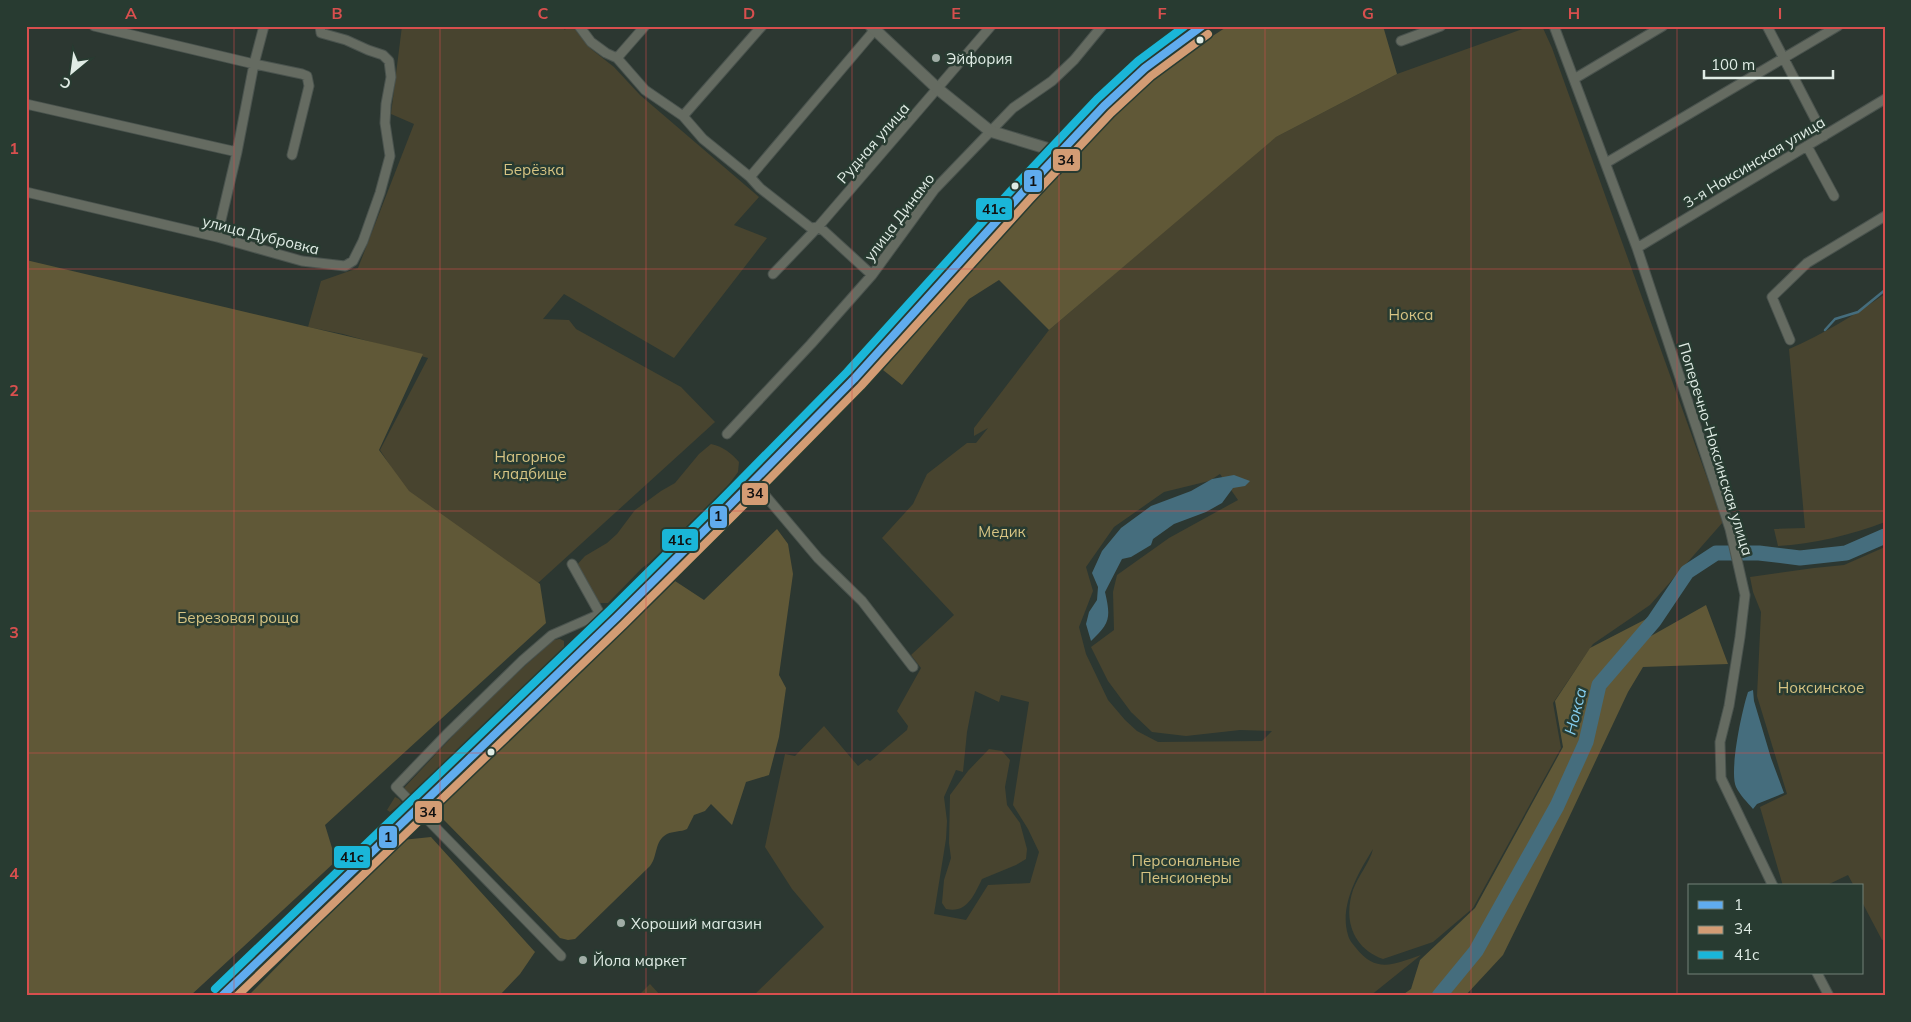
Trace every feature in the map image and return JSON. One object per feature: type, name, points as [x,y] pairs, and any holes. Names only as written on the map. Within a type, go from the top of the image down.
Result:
[{"type":"main road","points":[[222,996],[616,617],[753,481],[854,379],[1059,152],[1104,106],[1145,68],[1202,26]]},
{"type":"street","points":[[94,26],[307,76],[308,86],[292,154]]},
{"type":"street","points":[[217,238],[238,152],[254,64],[264,26]]},
{"type":"street","name":"улица Дубровка","points":[[26,192],[217,238],[302,261],[345,266],[353,261],[363,241],[380,193],[390,156],[385,123],[391,77],[389,61],[383,55],[346,40],[327,36],[321,33],[320,26]]},
{"type":"street","points":[[579,26],[592,42],[606,53],[617,58],[645,90],[683,116],[703,138],[750,177],[760,188],[811,228],[818,227],[872,275]]},
{"type":"street","points":[[617,58],[645,26]]},
{"type":"street","points":[[683,116],[762,26]]},
{"type":"street","name":"Рудная улица","points":[[773,274],[818,227],[938,90],[942,82],[991,26]]},
{"type":"street","name":"улица Динамо","points":[[727,434],[812,344],[872,275],[934,190],[1014,108],[1052,81],[1074,60],[1102,26]]},
{"type":"street","points":[[1401,40],[1441,26]]},
{"type":"street","name":"Поперечно-Ноксинская улица","points":[[1554,26],[1637,248],[1730,529],[1745,595],[1740,637],[1720,742],[1721,778],[1772,884]]},
{"type":"street","points":[[1574,79],[1663,26]]},
{"type":"street","points":[[1767,26],[1824,136]]},
{"type":"street","points":[[1606,163],[1838,26]]},
{"type":"street","points":[[750,177],[875,27],[938,90],[990,132],[1059,152]]},
{"type":"street","name":"3-я Ноксинская улица","points":[[1637,248],[1885,99]]},
{"type":"street","points":[[26,104],[238,152]]},
{"type":"street","points":[[1807,146],[1834,196]]},
{"type":"street","points":[[1790,340],[1772,297],[1807,263],[1885,216]]},
{"type":"street","points":[[753,481],[818,558],[862,601],[913,667]]},
{"type":"street","points":[[572,564],[600,614]]},
{"type":"street","points":[[561,956],[396,786],[446,735],[552,636],[600,614],[616,617]]},
{"type":"street","points":[[1818,974],[1829,996]]},
{"type":"green space","name":"Берёзка","points":[[402,26],[561,26],[565,30],[567,26],[572,26],[591,49],[614,67],[640,95],[759,197],[734,225],[767,238],[674,358],[564,294],[543,319],[569,320],[576,329],[681,387],[715,422],[538,583],[407,492],[380,450],[428,358],[343,334],[308,327],[321,281],[358,268],[414,124],[391,114]]},
{"type":"green space","points":[[1228,26],[1383,26],[1397,74],[1276,137],[1049,330],[999,280],[969,299],[902,385],[883,370],[964,273],[1142,82]]},
{"type":"green space","name":"Нокса","points":[[1531,26],[1542,26],[1552,48],[1723,522],[1650,605],[1593,644],[1553,703],[1561,748],[1473,908],[1433,942],[1383,959],[1373,954],[1364,948],[1353,932],[1349,912],[1353,890],[1373,849],[1356,879],[1348,901],[1346,924],[1349,939],[1363,956],[1378,964],[1394,964],[1421,955],[1370,996],[753,996],[824,927],[792,889],[765,847],[785,754],[795,756],[824,726],[858,766],[867,759],[870,761],[907,730],[908,726],[897,711],[921,668],[911,655],[954,615],[882,538],[913,504],[927,474],[967,443],[976,443],[988,428],[974,436],[974,428],[1049,330],[1104,283],[1249,151],[1397,74]],"holes":[[[1220,474],[1238,500],[1169,538],[1117,575],[1113,592],[1114,630],[1091,647],[1108,681],[1131,712],[1152,732],[1186,736],[1240,730],[1272,731],[1262,741],[1158,742],[1137,731],[1108,700],[1086,654],[1079,627],[1093,591],[1086,567],[1114,527],[1164,492],[1209,481]],[[975,691],[999,702],[1001,695],[1029,702],[1013,805],[1028,829],[1039,852],[1030,883],[988,885],[966,920],[934,914],[946,839],[947,821],[944,797],[956,770],[963,772],[967,732]]]},
{"type":"green space","name":"Березовая роща","points":[[26,260],[423,354],[379,450],[409,491],[540,584],[546,623],[325,825],[336,861],[190,996],[26,996]]},
{"type":"green space","points":[[1885,294],[1885,522],[1832,538],[1778,546],[1774,529],[1805,528],[1789,349],[1839,324]]},
{"type":"green space","points":[[711,444],[727,451],[739,462],[738,472],[727,487],[608,603],[592,603],[579,586],[573,574],[573,569],[585,556],[607,543],[617,534],[635,510],[675,483],[699,454]]},
{"type":"green space","points":[[777,529],[788,544],[793,574],[779,675],[786,688],[779,737],[769,775],[746,782],[732,825],[711,804],[705,811],[694,815],[687,829],[669,833],[663,837],[650,866],[575,939],[560,938],[443,819],[444,803],[675,581],[704,600]]},
{"type":"green space","name":"Ноксинское","points":[[1885,547],[1885,939],[1882,940],[1864,906],[1864,884],[1853,884],[1848,875],[1829,884],[1782,884],[1760,807],[1787,794],[1757,696],[1761,612],[1753,592],[1750,577],[1844,565]]},
{"type":"green space","points":[[1706,605],[1728,664],[1643,667],[1628,692],[1503,955],[1465,996],[1401,996],[1411,989],[1420,960],[1475,908],[1563,747],[1555,701],[1590,648],[1650,617],[1651,636]]},
{"type":"green space","points":[[560,639],[564,641],[564,648],[452,757],[409,795],[404,788],[466,722],[472,713],[554,640]]},
{"type":"green space","points":[[989,749],[1002,751],[1010,760],[1005,787],[1007,805],[1020,823],[1027,849],[1026,859],[982,879],[973,897],[965,906],[953,910],[946,909],[942,903],[944,880],[951,858],[949,843],[950,795],[968,771]]},
{"type":"green space","points":[[395,797],[402,803],[390,812],[387,810]]},
{"type":"green space","points":[[431,837],[535,952],[520,974],[499,996],[248,996],[402,840]]},
{"type":"green space","points":[[650,984],[661,996],[638,996]]},
{"type":"green space","points":[[1374,993],[1401,996],[1367,996]]},
{"type":"water","points":[[1234,475],[1250,481],[1245,486],[1233,488],[1222,503],[1206,512],[1174,524],[1153,539],[1151,545],[1131,557],[1122,559],[1105,592],[1108,608],[1107,619],[1102,629],[1091,641],[1086,624],[1089,612],[1097,600],[1098,587],[1092,573],[1102,551],[1121,528],[1151,506],[1191,491],[1212,479]]},
{"type":"water","points":[[1753,690],[1754,701],[1771,758],[1784,793],[1757,804],[1753,809],[1736,787],[1734,768],[1743,712],[1748,692]]},
{"type":"waterway","points":[[1825,330],[1835,319],[1858,312],[1885,290]]},
{"type":"waterway","name":"Нокса","points":[[1439,996],[1476,951],[1557,806],[1586,742],[1599,685],[1654,621],[1687,572],[1716,553],[1759,553],[1800,558],[1846,553],[1885,536]]},
{"type":"transit line","name":"41с","points":[[215,989],[610,610],[719,502],[847,372],[1016,185],[1097,99],[1138,61],[1185,26]]},
{"type":"transit line","name":"1","points":[[222,996],[617,617],[726,509],[854,379],[1023,192],[1104,106],[1145,68],[1202,26]]},
{"type":"transit line","name":"34","points":[[237,996],[624,624],[733,516],[861,386],[1030,199],[1111,113],[1151,76],[1208,34]]},
{"type":"place","name":"Эйфория","points":[[936,58]]},
{"type":"place","name":"Хороший магазин","points":[[621,923]]},
{"type":"place","name":"Йола маркет","points":[[583,960]]},
{"type":"park label","name":"Нагорное кладбище","points":[[530,464]]},
{"type":"park label","name":"Медик","points":[[1002,531]]},
{"type":"park label","name":"Персональные Пенсионеры","points":[[1186,868]]}]
